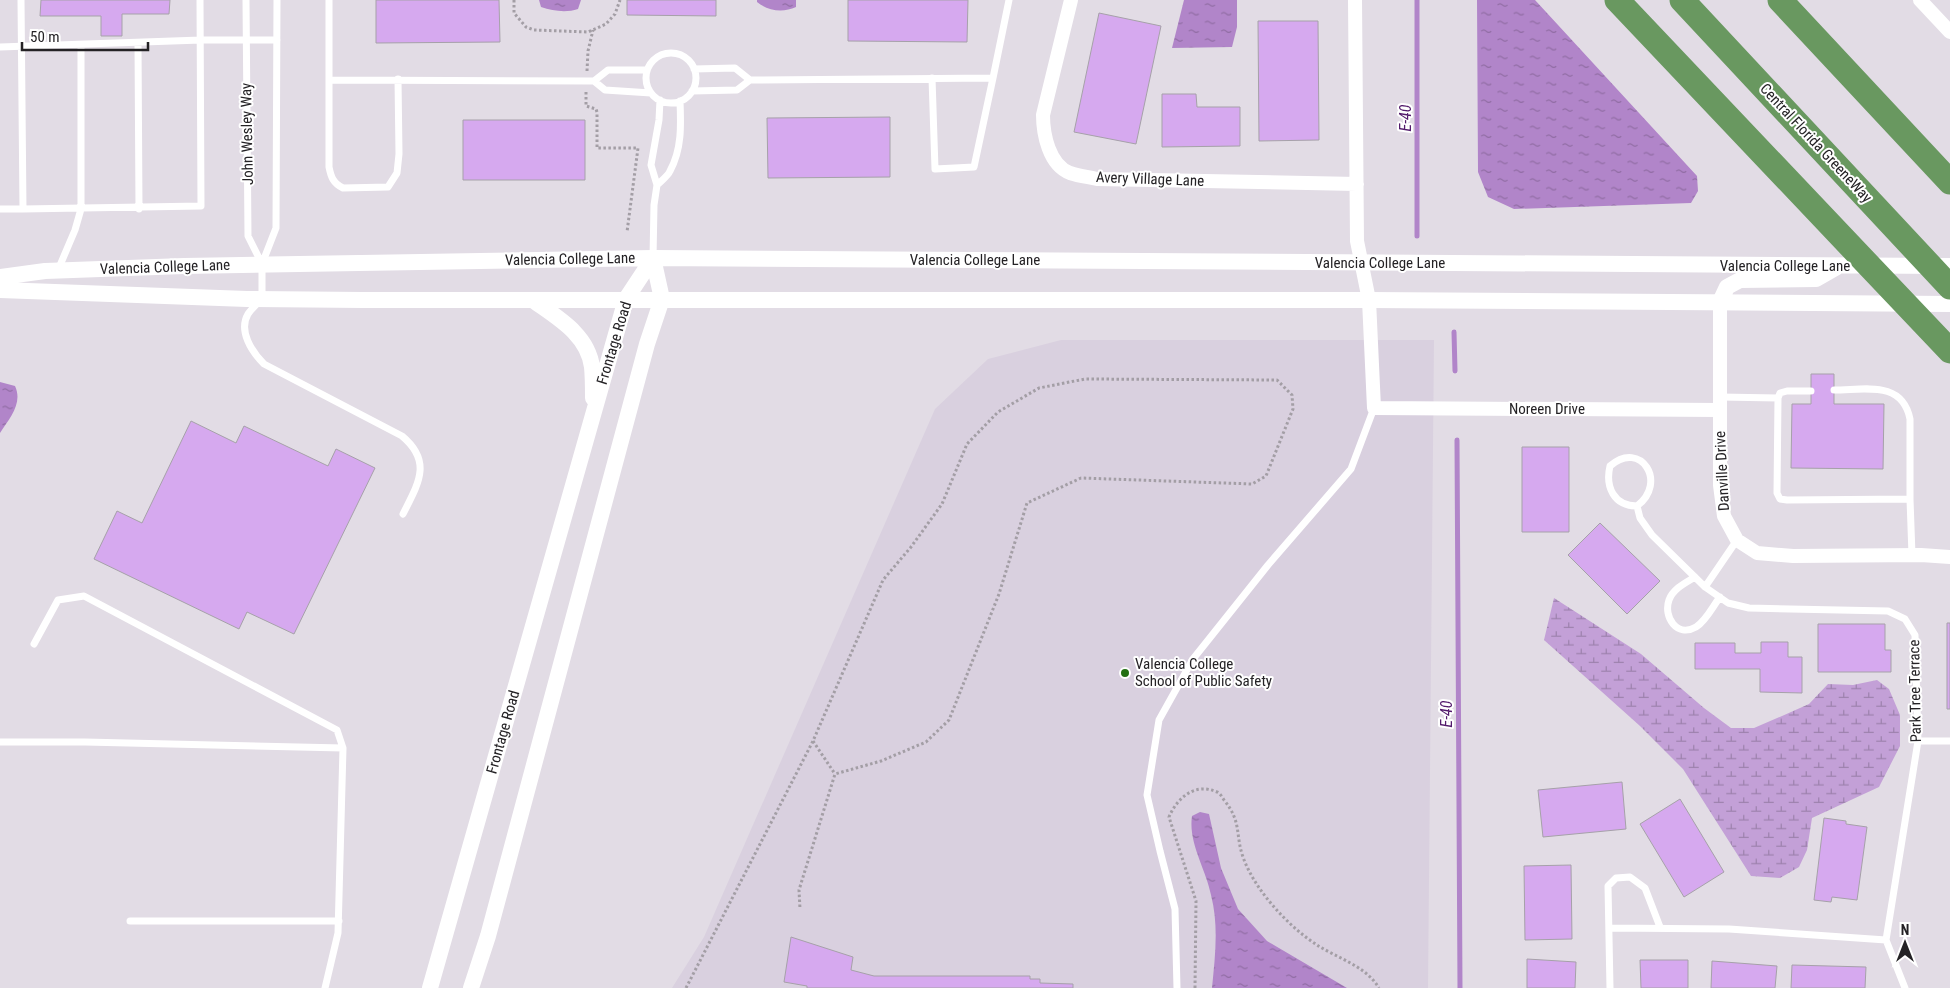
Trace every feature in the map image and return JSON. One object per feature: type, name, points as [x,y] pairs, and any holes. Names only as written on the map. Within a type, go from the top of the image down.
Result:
[{"type":"highway","points":[[1617,0],[1950,351]]},
{"type":"highway","name":"Central Florida GreeneWay","points":[[1682,0],[1950,287]]},
{"type":"highway","points":[[1780,0],[1950,182]]},
{"type":"street","name":"Avery Village Lane","points":[[1070,0],[1043,115],[1043,131],[1047,144],[1055,160],[1068,172],[1097,179],[1357,184]]},
{"type":"street","points":[[1355,0],[1357,241],[1369,300],[1374,408]]},
{"type":"street","points":[[1920,0],[1950,32]]},
{"type":"street","points":[[471,988],[488,936],[647,344],[662,299],[653,258]]},
{"type":"street","name":"Valencia College Lane","points":[[0,277],[58,271],[262,264],[653,258],[1950,266]]},
{"type":"street","name":"Frontage Road","points":[[430,988],[626,299],[653,258]]},
{"type":"street","points":[[1720,302],[1727,287],[1740,280],[1816,279],[1839,266]]},
{"type":"street","name":"Valencia College Lane","points":[[0,290],[262,299],[534,301],[626,299],[1369,300],[1950,304]]},
{"type":"street","points":[[534,301],[581,337],[592,365],[593,415]]},
{"type":"street","name":"Danville Drive","points":[[1720,302],[1720,485],[1724,516],[1737,540],[1756,553],[1793,556],[1912,555],[1950,557]]},
{"type":"street","name":"Noreen Drive","points":[[1374,408],[1719,403]]},
{"type":"lane","points":[[21,0],[23,209]]},
{"type":"lane","points":[[0,209],[139,209],[201,206],[200,0]]},
{"type":"lane","name":"John Wesley Way","points":[[246,0],[248,236],[262,264]]},
{"type":"lane","name":"John Wesley Way","points":[[262,299],[262,264],[276,228],[277,0]]},
{"type":"lane","points":[[329,0],[329,167],[331,177],[337,185],[343,188],[388,186],[397,173],[399,154],[398,79]]},
{"type":"lane","points":[[932,78],[935,169],[974,167],[1009,0]]},
{"type":"lane","points":[[0,48],[201,40],[278,40]]},
{"type":"lane","points":[[138,43],[139,209]]},
{"type":"lane","points":[[58,271],[75,230],[81,209],[81,45]]},
{"type":"lane","points":[[670,53],[685,57],[694,69],[695,84],[692,91],[687,98],[680,101],[673,103],[660,100],[651,93],[647,85],[647,70],[656,58],[663,54],[670,53]]},
{"type":"lane","points":[[694,69],[735,68],[750,80]]},
{"type":"lane","points":[[594,81],[608,70],[647,70]]},
{"type":"lane","points":[[692,91],[737,90],[750,80],[993,78]]},
{"type":"lane","points":[[329,80],[594,81],[605,90],[651,93]]},
{"type":"lane","points":[[653,258],[654,205],[657,185],[651,165],[659,120],[660,100]]},
{"type":"lane","points":[[657,185],[670,172],[680,143],[680,101]]},
{"type":"lane","points":[[262,299],[247,315],[246,335],[254,354],[264,364],[402,436],[413,445],[419,457],[421,471],[418,484],[404,514]]},
{"type":"lane","points":[[1834,390],[1877,389],[1894,393],[1904,401],[1910,419],[1912,555]]},
{"type":"lane","points":[[1811,391],[1787,391],[1780,393],[1778,398],[1777,493],[1780,498],[1787,500],[1910,498]]},
{"type":"lane","points":[[1719,403],[1778,398]]},
{"type":"lane","points":[[1176,988],[1175,908],[1147,795],[1159,720],[1193,659],[1268,565],[1351,469],[1374,408]]},
{"type":"lane","points":[[1622,459],[1637,459],[1647,467],[1650,473],[1649,494],[1646,500],[1637,506],[1628,506],[1619,502],[1612,495],[1608,474],[1610,466],[1622,459]]},
{"type":"lane","name":"Park Tree Terrace","points":[[1637,506],[1640,518],[1652,535],[1705,587],[1728,603],[1749,608],[1888,610],[1905,619],[1915,635],[1918,741],[1886,940]]},
{"type":"lane","points":[[1705,587],[1737,540]]},
{"type":"lane","points":[[1695,577],[1675,591],[1670,600],[1668,608],[1669,617],[1672,624],[1677,628],[1683,630],[1697,627],[1720,597]]},
{"type":"lane","points":[[34,644],[58,600],[84,596],[337,730],[343,748],[339,920],[338,933],[324,988]]},
{"type":"lane","points":[[1918,741],[1950,741]]},
{"type":"lane","points":[[0,742],[343,748]]},
{"type":"lane","points":[[1610,988],[1608,886],[1616,878],[1630,877],[1645,888],[1660,927]]},
{"type":"lane","points":[[130,921],[339,920]]},
{"type":"lane","points":[[1609,928],[1729,929],[1886,940],[1905,988]]},
{"type":"path","points":[[514,0],[514,13],[526,26],[534,30],[588,32],[606,24],[615,14],[620,0]]},
{"type":"path","points":[[587,71],[588,50],[593,30]]},
{"type":"path","points":[[586,91],[586,106],[596,109],[597,112],[597,148],[638,148],[627,232]]},
{"type":"path","points":[[686,988],[813,741],[883,580],[911,547],[942,504],[967,444],[998,412],[1039,388],[1085,379],[1277,380],[1292,395],[1293,409],[1266,476],[1252,484],[1081,478],[1027,503],[999,594],[949,720],[926,742],[881,761],[835,774]]},
{"type":"path","points":[[813,741],[835,774]]},
{"type":"path","points":[[800,909],[799,890],[835,774]]},
{"type":"path","points":[[1195,988],[1196,901],[1169,817],[1175,804],[1188,793],[1202,788],[1218,792],[1228,804],[1238,823],[1242,856],[1254,880],[1282,918],[1317,945],[1355,966],[1375,982],[1379,988]]},
{"type":"shaded area","name":"Valencia College School of Public Safety","points":[[1061,340],[1434,340],[1428,988],[672,988],[704,937],[935,409],[988,359]]},
{"type":"green space","points":[[1554,598],[1641,654],[1704,708],[1731,728],[1754,728],[1809,704],[1828,684],[1853,685],[1877,680],[1889,689],[1900,715],[1900,746],[1879,787],[1812,818],[1807,850],[1799,867],[1780,878],[1751,876],[1683,769],[1640,726],[1544,640]]},
{"type":"water","points":[[539,0],[581,0],[578,9],[564,11],[541,7]]},
{"type":"water","points":[[757,0],[796,0],[796,7],[776,10],[761,5]]},
{"type":"water","points":[[1184,0],[1237,0],[1237,27],[1232,47],[1172,48]]},
{"type":"water","points":[[1477,0],[1535,0],[1697,176],[1698,191],[1691,203],[1514,209],[1488,197],[1478,172]]},
{"type":"water","points":[[0,382],[15,386],[17,398],[14,410],[0,433]]},
{"type":"water","points":[[1200,812],[1209,814],[1221,868],[1238,909],[1267,941],[1347,988],[1212,988],[1216,942],[1215,918],[1209,885],[1195,846],[1191,826],[1192,816]]},
{"type":"building","points":[[41,0],[170,0],[169,14],[122,14],[122,36],[101,36],[101,16],[40,16]]},
{"type":"building","points":[[376,0],[499,0],[500,42],[376,43]]},
{"type":"building","points":[[627,0],[716,0],[716,16],[627,15]]},
{"type":"building","points":[[848,0],[968,0],[967,42],[848,41]]},
{"type":"building","points":[[1099,13],[1161,26],[1136,144],[1074,132]]},
{"type":"building","points":[[1258,21],[1318,21],[1319,140],[1259,141]]},
{"type":"building","points":[[1162,94],[1196,94],[1197,107],[1240,107],[1240,146],[1162,147]]},
{"type":"building","points":[[890,117],[890,177],[768,178],[767,118]]},
{"type":"building","points":[[463,120],[585,120],[585,180],[463,180]]},
{"type":"building","points":[[1811,374],[1834,374],[1834,404],[1884,404],[1883,469],[1791,468],[1792,404],[1811,404]]},
{"type":"building","points":[[191,421],[236,443],[244,426],[328,466],[336,449],[375,468],[294,634],[247,612],[239,629],[94,559],[117,511],[142,523]]},
{"type":"building","points":[[1522,447],[1569,447],[1569,532],[1522,532]]},
{"type":"building","points":[[1600,523],[1660,581],[1627,614],[1568,555]]},
{"type":"building","points":[[1947,623],[1950,623],[1950,709],[1947,709]]},
{"type":"building","points":[[1818,624],[1885,624],[1885,650],[1891,650],[1891,672],[1818,672]]},
{"type":"building","points":[[1761,642],[1788,642],[1788,657],[1802,657],[1802,693],[1760,692],[1760,669],[1695,669],[1695,643],[1735,643],[1735,653],[1761,653]]},
{"type":"building","points":[[1622,782],[1626,829],[1543,837],[1538,790]]},
{"type":"building","points":[[1680,799],[1724,872],[1684,897],[1640,824]]},
{"type":"building","points":[[1824,818],[1846,821],[1846,824],[1867,827],[1857,900],[1832,897],[1831,902],[1814,900]]},
{"type":"building","points":[[1571,865],[1572,939],[1525,940],[1524,866]]},
{"type":"building","points":[[791,937],[853,957],[851,970],[874,976],[1030,976],[1030,979],[1040,979],[1040,983],[1073,984],[1073,988],[807,988],[807,986],[784,982]]},
{"type":"building","points":[[1527,959],[1576,962],[1575,988],[1527,988]]},
{"type":"building","points":[[1640,960],[1688,960],[1688,988],[1641,988]]},
{"type":"building","points":[[1712,961],[1777,966],[1775,988],[1711,988]]},
{"type":"building","points":[[1792,965],[1866,967],[1865,988],[1791,988]]},
{"type":"waterway","name":"E-40","points":[[1417,0],[1417,236]]},
{"type":"waterway","name":"E-40","points":[[1454,332],[1455,371]]},
{"type":"waterway","name":"E-40","points":[[1457,440],[1460,988]]},
{"type":"place","name":"Valencia College School of Public Safety","points":[[1125,673]]}]
